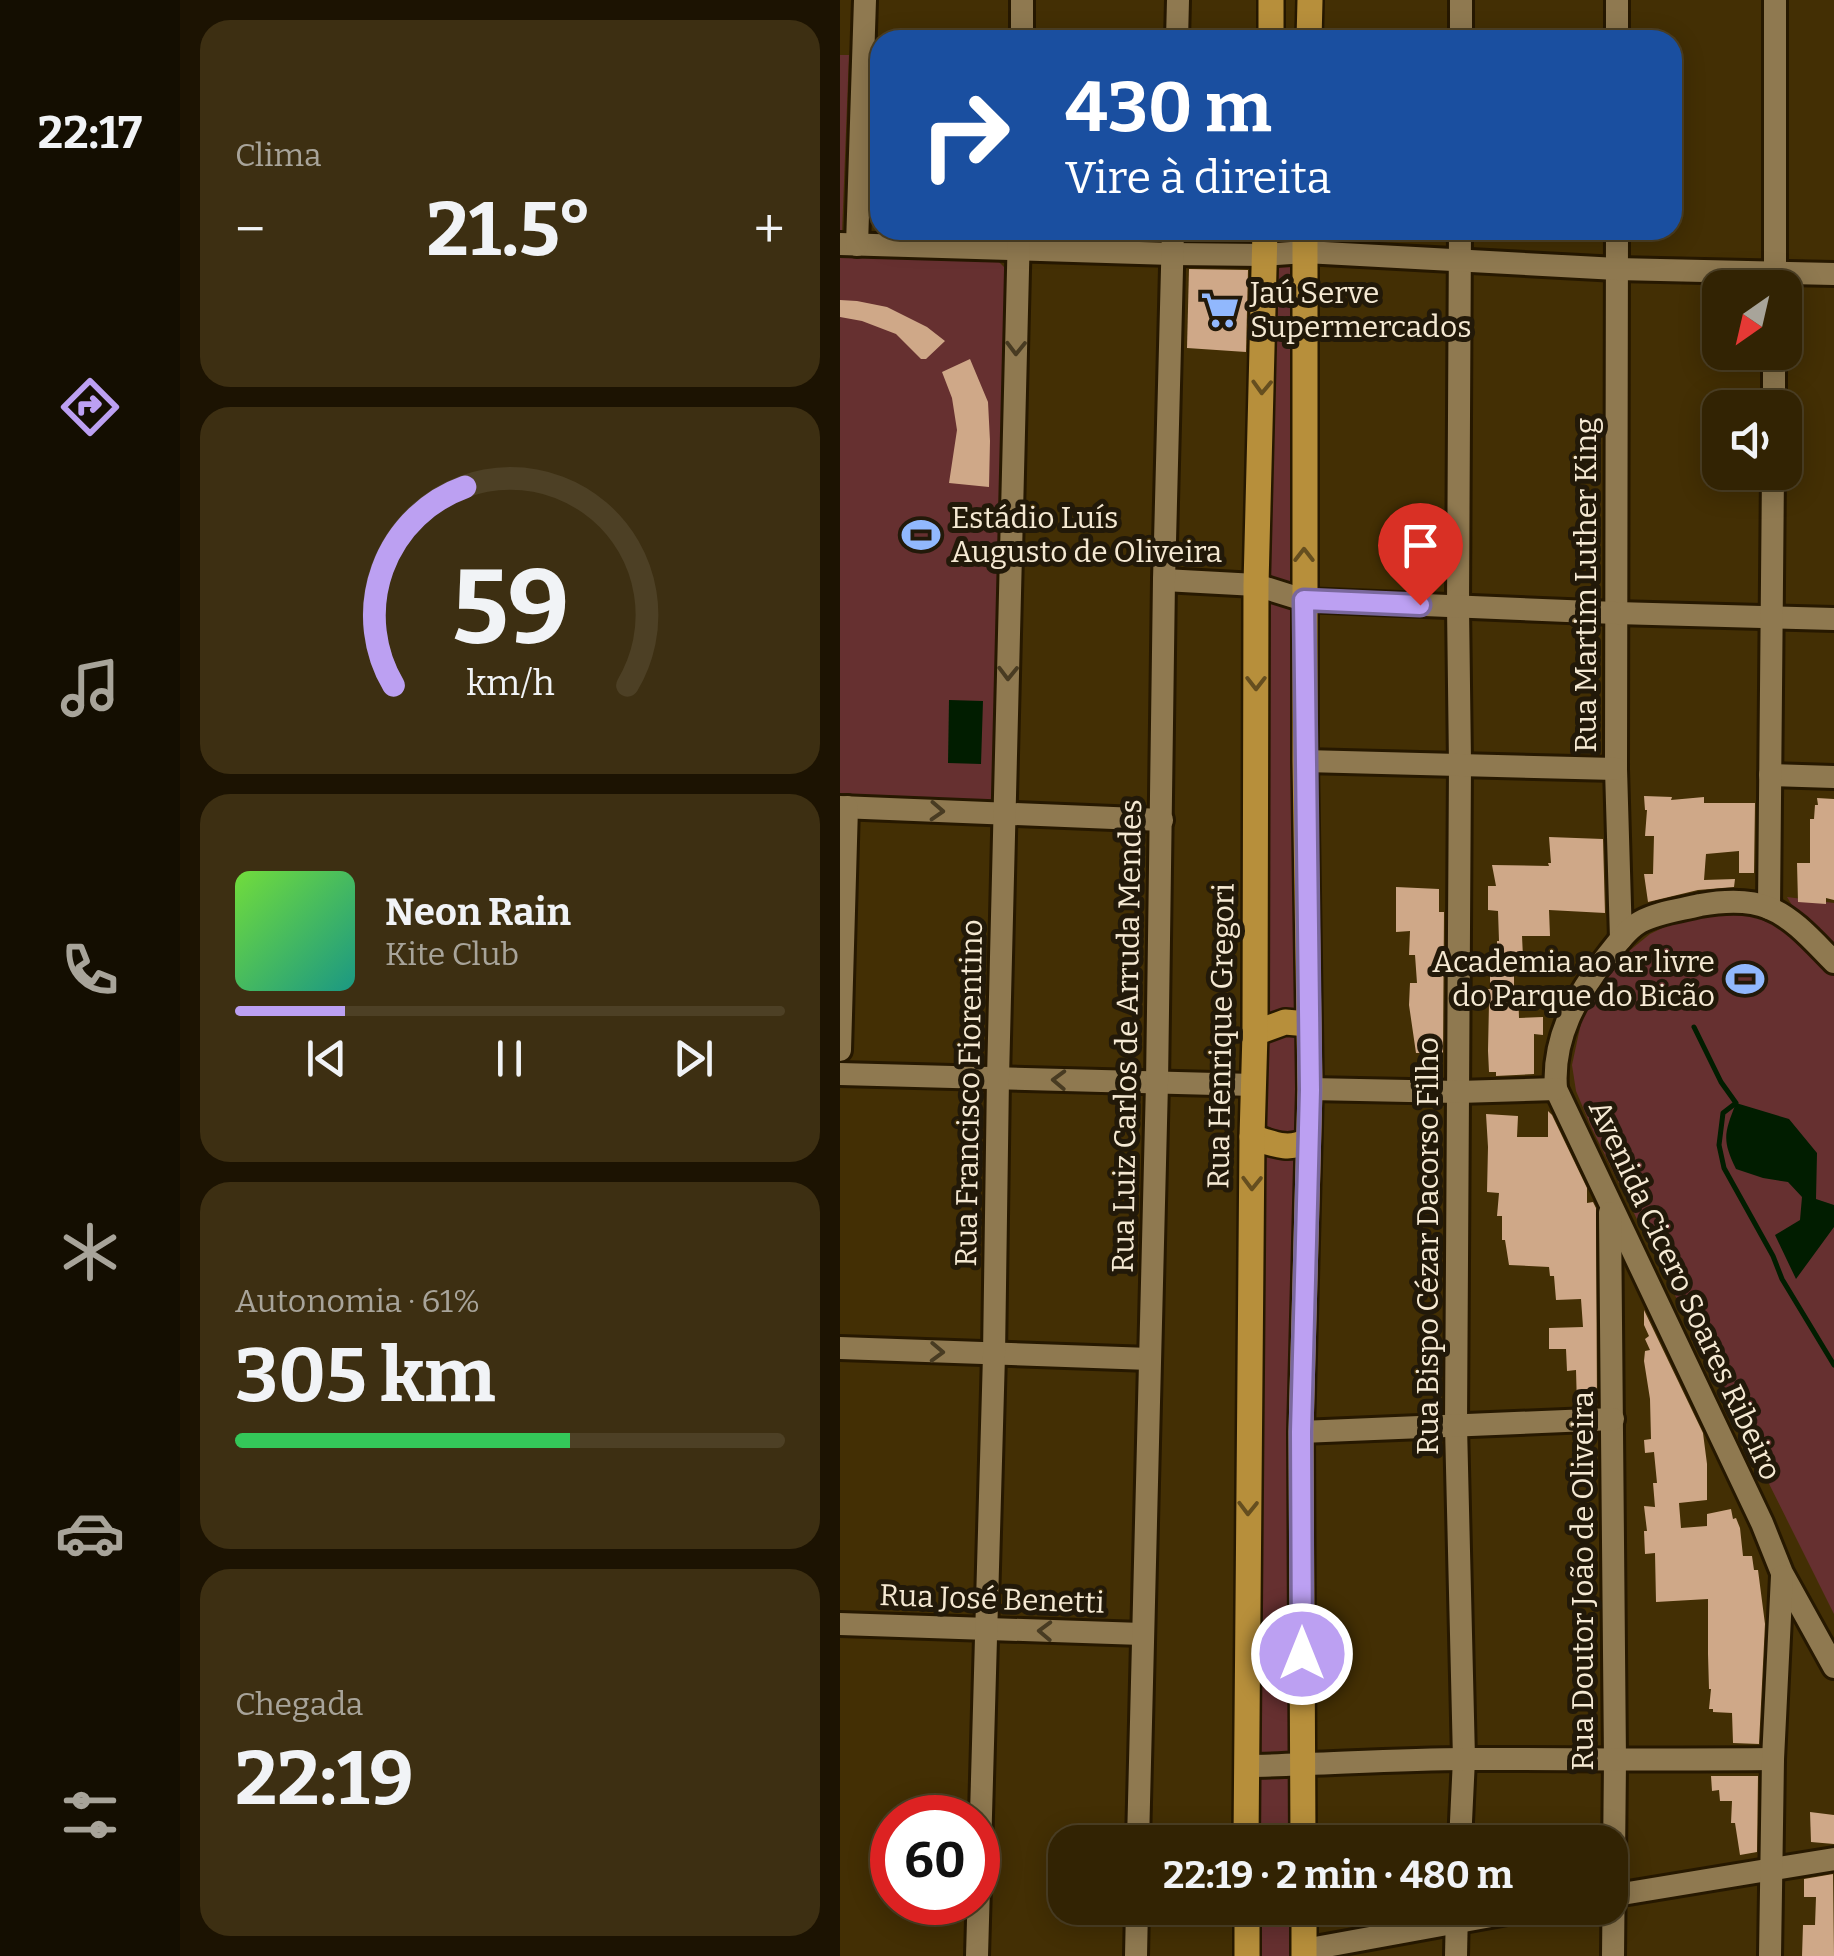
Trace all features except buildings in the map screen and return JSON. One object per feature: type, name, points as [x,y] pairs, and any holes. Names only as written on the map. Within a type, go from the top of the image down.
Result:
[{"type":"main road","points":[[1271,0],[1271,30]]},
{"type":"main road","points":[[1309,30],[1310,0]]},
{"type":"main road","points":[[1303,1825],[1301,1432],[1310,1090],[1304,600],[1305,241]]},
{"type":"main road","name":"Rua Henrique Gregori","points":[[1246,1825],[1256,1033],[1256,585],[1264,242]]},
{"type":"main road","points":[[1256,1033],[1284,1022],[1308,1024]]},
{"type":"main road","points":[[1252,1137],[1290,1147],[1308,1140]]},
{"type":"main road","points":[[1247,1925],[1248,1956]]},
{"type":"main road","points":[[1304,1925],[1304,1953]]},
{"type":"street","points":[[865,0],[852,43],[848,245],[1018,240],[1172,254],[1305,241],[1460,262],[1702,274]]},
{"type":"street","points":[[1022,0],[1022,30]]},
{"type":"street","points":[[1178,0],[1178,30]]},
{"type":"street","points":[[1461,0],[1461,30]]},
{"type":"street","points":[[1617,30],[1618,0]]},
{"type":"street","points":[[1775,0],[1775,270]]},
{"type":"street","name":"Rua Francisco Fiorentino","points":[[977,1956],[1018,240]]},
{"type":"street","name":"Rua Luiz Carlos de Arruda Mendes","points":[[1138,1825],[1173,240]]},
{"type":"street","name":"Rua Bispo Cézar Dacorso Filho","points":[[1460,240],[1456,1426],[1464,1759],[1461,1825]]},
{"type":"street","name":"Rua Martim Luther King","points":[[1617,240],[1616,769],[1621,939]]},
{"type":"street","points":[[1802,277],[1834,274]]},
{"type":"street","points":[[1768,908],[1773,490]]},
{"type":"street","points":[[1164,580],[1256,585],[1304,600],[1834,619]]},
{"type":"street","points":[[1305,761],[1616,769]]},
{"type":"street","points":[[1770,774],[1834,777]]},
{"type":"street","points":[[840,1050],[843,807],[1162,820]]},
{"type":"street","points":[[1621,939],[1638,923],[1678,910],[1716,902],[1749,902],[1788,919],[1834,962]]},
{"type":"street","name":"Avenida Cicero Soares Ribeiro","points":[[1621,939],[1574,1004],[1562,1034],[1556,1089],[1762,1523],[1782,1573],[1834,1668]]},
{"type":"street","points":[[840,1074],[1254,1085]]},
{"type":"street","points":[[1310,1090],[1556,1089]]},
{"type":"street","name":"Rua Doutor João de Oliveira","points":[[1610,1205],[1613,1825]]},
{"type":"street","points":[[840,1348],[1150,1359]]},
{"type":"street","points":[[1301,1432],[1613,1419]]},
{"type":"street","points":[[1770,1956],[1773,1758],[1782,1573]]},
{"type":"street","name":"Rua José Benetti","points":[[840,1624],[1142,1634]]},
{"type":"street","points":[[1246,1766],[1464,1759],[1773,1758]]},
{"type":"street","points":[[1628,1892],[1834,1859]]},
{"type":"street","points":[[1136,1956],[1137,1925]]},
{"type":"street","points":[[1304,1953],[1414,1925]]},
{"type":"street","points":[[1456,1956],[1457,1925]]},
{"type":"street","name":"Rua Doutor João de Oliveira","points":[[1612,1925],[1613,1956]]},
{"type":"shaded area","points":[[840,55],[849,55],[842,233],[840,233]]},
{"type":"shaded area","name":"Estádio Luís Augusto de Oliveira","points":[[840,254],[996,259],[1005,268],[1008,279],[997,799],[840,795]]},
{"type":"shaded area","points":[[1275,265],[1314,265],[1296,1825],[1257,1825],[1268,597]]},
{"type":"shaded area","points":[[949,700],[983,701],[981,764],[948,763]]},
{"type":"shaded area","points":[[1787,897],[1834,903],[1834,945],[1795,910]]},
{"type":"shaded area","points":[[1732,910],[1774,919],[1834,972],[1834,1614],[1592,1129],[1576,1091],[1572,1065],[1584,1009],[1618,960],[1650,934],[1689,915]]},
{"type":"shaded area","points":[[1736,1103],[1789,1119],[1817,1153],[1816,1199],[1834,1205],[1834,1227],[1796,1279],[1775,1235],[1800,1220],[1802,1197],[1788,1182],[1736,1169],[1726,1137]]},
{"type":"shaded area","points":[[1257,1925],[1296,1925],[1295,1956],[1257,1956]]},
{"type":"waterway","points":[[1694,1027],[1736,1103],[1723,1113],[1719,1145],[1724,1168],[1782,1279],[1834,1365]]},
{"type":"place","name":"Jaú Serve Supermercados","points":[[1220,310]]},
{"type":"place","name":"Estádio Luís Augusto de Oliveira","points":[[921,535]]},
{"type":"place","name":"Academia ao ar livre do Parque do Bicão","points":[[1745,979]]},
{"type":"route","points":[[1302,1654],[1301,1432],[1310,1090],[1304,600],[1420,605]]}]
